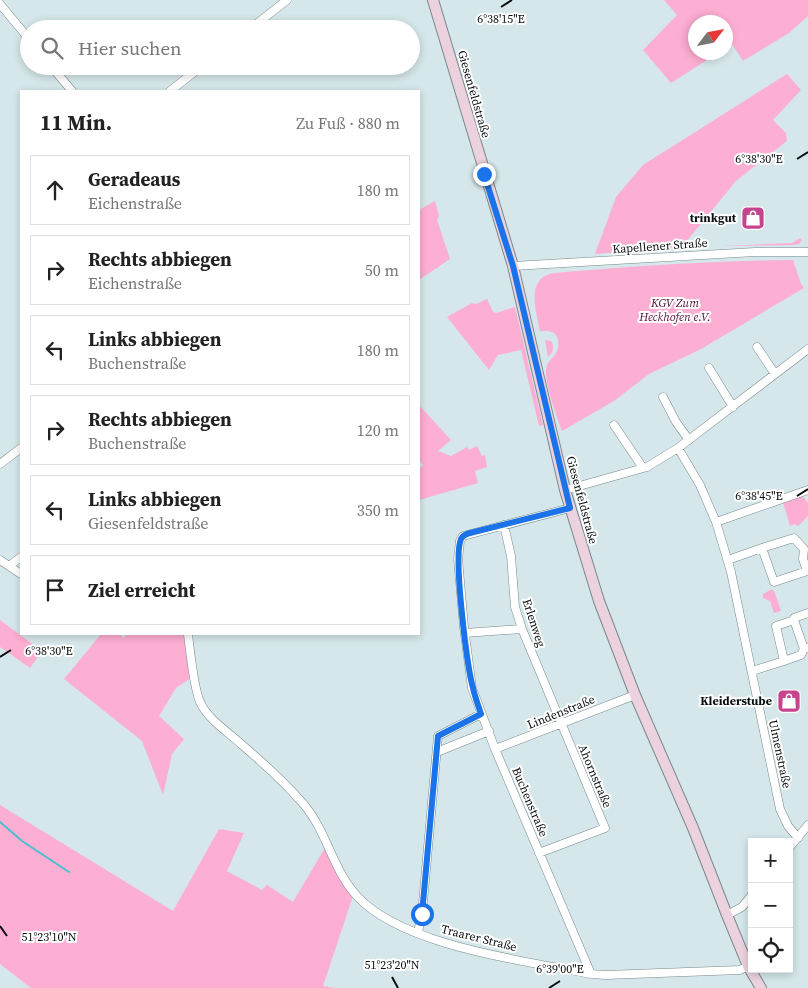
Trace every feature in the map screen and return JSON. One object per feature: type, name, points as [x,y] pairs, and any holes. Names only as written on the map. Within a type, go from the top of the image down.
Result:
[{"type":"main road","name":"Giesenfeldstraße","points":[[433,0],[513,266],[565,490],[599,601],[748,966]]},
{"type":"main road","name":"Giesenfeldstraße","points":[[752,973],[761,988]]},
{"type":"street","points":[[261,20],[287,0]]},
{"type":"street","points":[[0,4],[20,28]]},
{"type":"street","points":[[59,75],[71,90]]},
{"type":"street","points":[[171,90],[190,75]]},
{"type":"street","points":[[807,252],[808,243]]},
{"type":"street","name":"Kapellener Straße","points":[[513,266],[755,252],[807,252]]},
{"type":"street","points":[[757,347],[776,374]]},
{"type":"street","points":[[565,490],[643,468],[678,448],[808,349]]},
{"type":"street","points":[[708,368],[733,406]]},
{"type":"street","points":[[663,397],[676,422],[689,440]]},
{"type":"street","points":[[614,425],[643,468]]},
{"type":"street","name":"Ulmenstraße","points":[[678,448],[700,485],[716,522],[728,560],[780,809],[788,826],[798,838]]},
{"type":"street","points":[[0,464],[20,449]]},
{"type":"street","points":[[716,522],[808,490]]},
{"type":"street","name":"Buchenstraße","points":[[570,508],[463,536],[460,541],[458,559],[472,688],[495,749],[591,974]]},
{"type":"street","name":"Erlenweg","points":[[504,525],[511,556],[515,607],[522,629],[561,724]]},
{"type":"street","points":[[728,560],[762,548],[794,538],[804,549],[803,559],[807,571],[774,582],[762,548]]},
{"type":"street","points":[[9,566],[20,558]]},
{"type":"street","points":[[0,560],[20,573]]},
{"type":"street","points":[[784,660],[776,626],[808,613]]},
{"type":"street","points":[[752,671],[801,655],[806,648],[794,620]]},
{"type":"street","points":[[465,633],[522,629]]},
{"type":"street","name":"Traarer Straße","points":[[188,635],[200,704],[210,716],[265,764],[308,809],[324,833],[338,868],[356,895],[382,916],[448,944],[591,974],[740,970],[748,966]]},
{"type":"street","name":"Lindenstraße","points":[[495,749],[636,695]]},
{"type":"street","points":[[418,932],[422,914],[438,736],[481,714]]},
{"type":"street","name":"Ahornstraße","points":[[539,854],[605,828],[561,724]]},
{"type":"street","points":[[438,752],[489,730]]},
{"type":"street","points":[[793,844],[808,825]]},
{"type":"street","points":[[726,915],[742,907],[748,900]]},
{"type":"green space","points":[[664,0],[808,0],[808,16],[789,33],[743,61],[733,46],[733,15],[688,15],[688,60],[707,60],[671,83],[643,50],[677,15]]},
{"type":"green space","points":[[787,74],[801,90],[773,120],[786,133],[787,141],[736,181],[681,248],[595,254],[616,197],[643,165]]},
{"type":"green space","points":[[435,201],[439,216],[437,220],[450,259],[420,279],[420,209]]},
{"type":"green space","points":[[800,238],[802,240],[799,244],[793,245],[720,246],[792,243]]},
{"type":"green space","name":"KGV Zum Heckhofen e.V.","points":[[793,260],[804,288],[701,349],[649,374],[614,401],[562,431],[546,377],[548,363],[556,354],[558,340],[554,333],[540,331],[535,305],[536,288],[539,281],[545,276],[554,273],[644,266]]},
{"type":"green space","points":[[487,299],[493,312],[496,313],[515,307],[543,425],[539,426],[521,350],[498,355],[489,370],[447,317],[472,303],[476,304]]},
{"type":"green space","points":[[545,340],[551,341],[553,345],[548,357]]},
{"type":"green space","points":[[420,406],[451,440],[438,451],[451,456],[467,447],[469,450],[477,446],[482,456],[485,455],[487,467],[475,471],[478,483],[420,500],[420,468],[423,465],[420,461]]},
{"type":"green space","points":[[802,495],[808,503],[808,516],[798,526],[795,524],[790,526],[783,502]]},
{"type":"green space","points":[[772,589],[781,611],[774,613],[770,601],[763,598],[763,594]]},
{"type":"green space","points":[[0,620],[42,651],[30,668],[0,647]]},
{"type":"green space","points":[[100,635],[121,635],[123,638],[126,635],[184,635],[191,678],[176,688],[159,716],[184,739],[172,754],[163,795],[142,741],[64,679]]},
{"type":"green space","points":[[0,805],[173,911],[219,829],[244,833],[227,871],[262,890],[267,885],[293,902],[326,846],[353,896],[323,986],[335,988],[31,988],[0,964]]},
{"type":"waterway","points":[[0,822],[22,841],[69,872]]},
{"type":"place","name":"trinkgut","points":[[753,218]]},
{"type":"place","name":"Kleiderstube","points":[[789,701]]},
{"type":"route","points":[[422,914],[438,736],[481,714],[472,688],[464,627],[458,559],[460,541],[463,536],[470,533],[570,508],[513,266],[484,174]]}]
